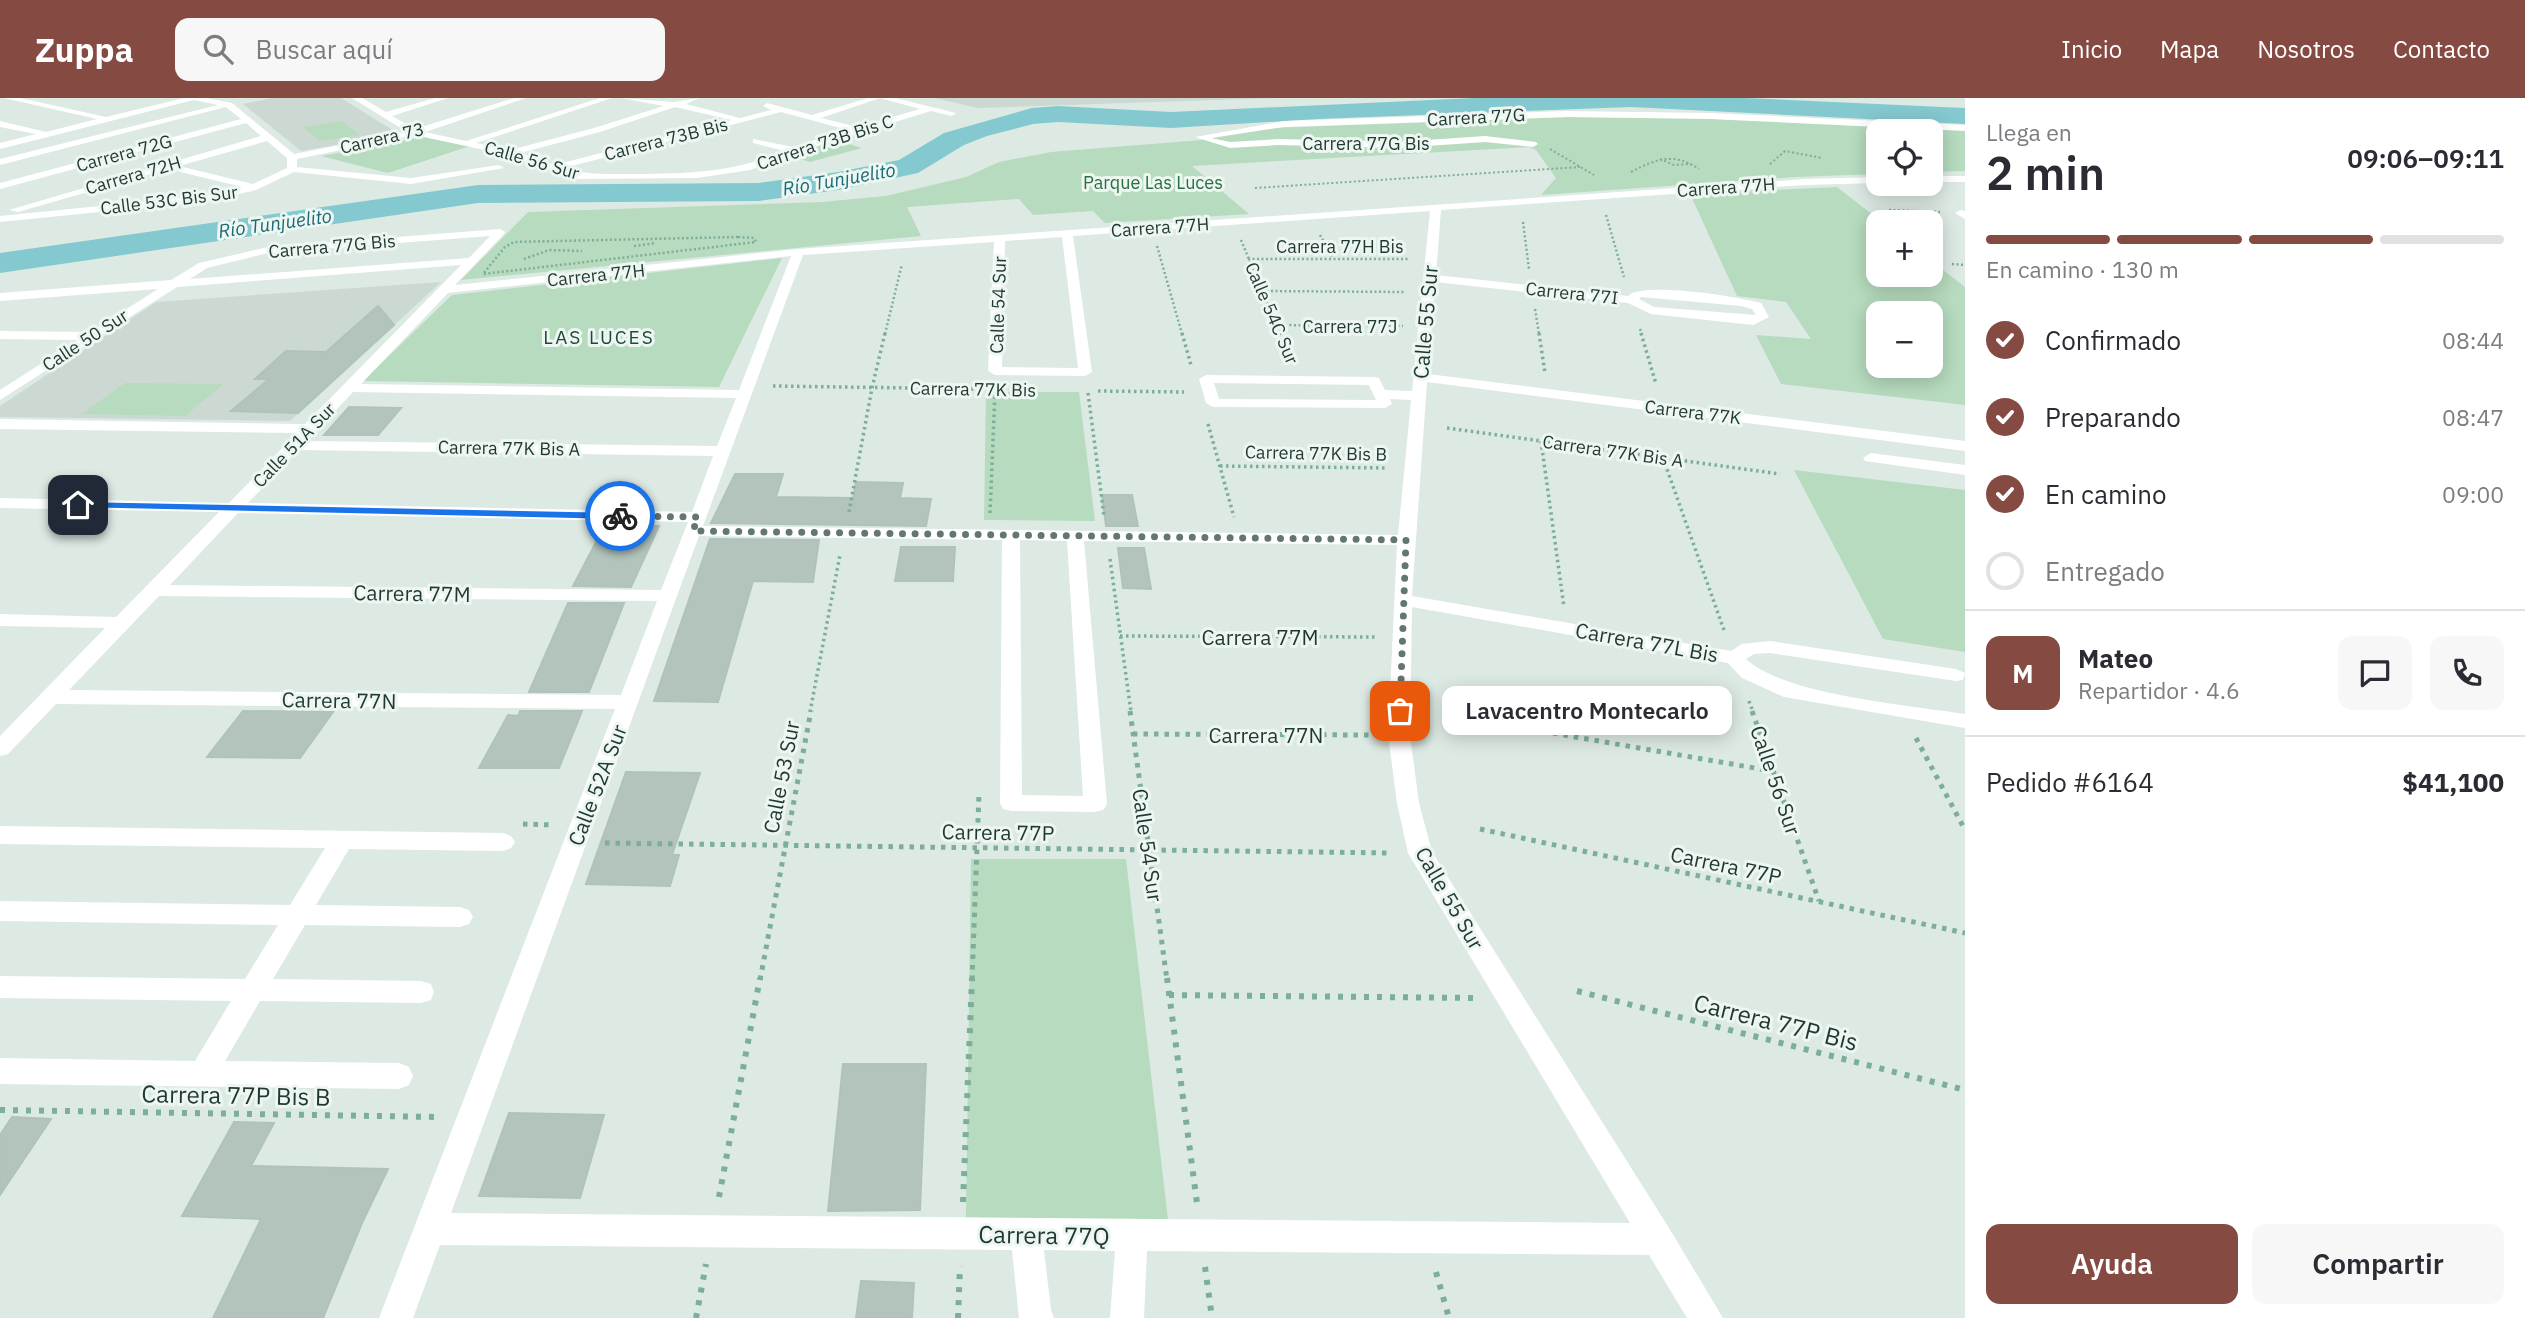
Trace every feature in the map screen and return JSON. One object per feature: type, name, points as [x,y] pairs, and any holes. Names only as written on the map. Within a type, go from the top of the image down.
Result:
[{"type":"street","points":[[8,98],[107,119]]},
{"type":"street","points":[[161,98],[179,102]]},
{"type":"street","points":[[0,146],[194,98],[229,105],[292,157],[292,170]]},
{"type":"street","points":[[385,115],[443,98]]},
{"type":"street","name":"Carrera 73","points":[[292,157],[414,132],[523,98]]},
{"type":"street","points":[[468,142],[608,98]]},
{"type":"street","points":[[625,98],[741,119]]},
{"type":"street","points":[[510,153],[597,130],[695,98]]},
{"type":"street","points":[[786,98],[763,105],[859,131]]},
{"type":"street","points":[[812,118],[876,98]]},
{"type":"street","points":[[884,98],[952,113]]},
{"type":"street","name":"Calle 56 Sur","points":[[360,99],[414,132],[510,153],[578,176],[718,173]]},
{"type":"street","points":[[3,160],[229,105]]},
{"type":"street","name":"Carrera 73B Bis C","points":[[718,173],[774,161],[793,150],[931,108]]},
{"type":"street","name":"Carrera 73B Bis","points":[[552,168],[780,110]]},
{"type":"street","name":"Carrera 77G","points":[[1199,137],[1284,124],[1634,114],[1965,128]]},
{"type":"street","points":[[1449,119],[1471,124],[1485,139]]},
{"type":"street","name":"Carrera 72G","points":[[0,186],[248,120]]},
{"type":"street","points":[[538,120],[561,124]]},
{"type":"street","points":[[0,124],[46,134]]},
{"type":"street","points":[[573,126],[597,130]]},
{"type":"street","name":"Carrera 72H","points":[[0,218],[29,204],[269,137]]},
{"type":"street","name":"Carrera 77G Bis","points":[[1199,137],[1230,145],[1279,142],[1386,145],[1485,139],[1533,144]]},
{"type":"street","points":[[756,141],[793,150]]},
{"type":"street","points":[[74,143],[254,188],[292,170],[411,181],[499,168]]},
{"type":"street","points":[[3,160],[57,171]]},
{"type":"street","points":[[1943,179],[1965,179]]},
{"type":"street","name":"Carrera 77H","points":[[444,290],[798,252],[1805,182],[1866,180]]},
{"type":"street","name":"Calle 53C Bis Sur","points":[[0,218],[210,198],[254,188]]},
{"type":"street","name":"Calle 55 Sur","points":[[1436,208],[1406,540],[1401,637],[1399,735],[1408,803],[1420,853],[1706,1318]]},
{"type":"street","name":"Carrera 77G Bis","points":[[170,284],[203,265],[251,253],[500,232]]},
{"type":"street","name":"Calle 51A Sur","points":[[1,747],[500,232]]},
{"type":"street","points":[[1067,234],[1085,372]]},
{"type":"street","name":"Calle 54 Sur","points":[[1000,238],[995,371],[1085,372]]},
{"type":"street","name":"Calle 52A Sur","points":[[397,1318],[798,252]]},
{"type":"street","points":[[0,297],[471,261]]},
{"type":"street","name":"Carrera 77I","points":[[1430,278],[1631,300],[1637,294],[1650,293],[1742,302],[1757,306],[1763,317],[1753,321]]},
{"type":"street","name":"Calle 50 Sur","points":[[0,396],[170,284]]},
{"type":"street","points":[[0,335],[91,337]]},
{"type":"street","points":[[0,377],[28,378]]},
{"type":"street","name":"Carrera 77K","points":[[1420,377],[1965,446]]},
{"type":"street","points":[[1206,379],[1300,380],[1374,381],[1385,404],[1213,403],[1206,379]]},
{"type":"street","points":[[350,388],[746,390]]},
{"type":"street","points":[[1380,394],[1419,396]]},
{"type":"street","points":[[0,425],[310,429]]},
{"type":"street","name":"Carrera 77K Bis A","points":[[294,445],[723,451]]},
{"type":"street","points":[[1871,458],[1965,470]]},
{"type":"street","points":[[0,503],[695,524],[845,533],[1406,540]]},
{"type":"street","points":[[1011,535],[1011,803],[1095,804],[1075,536]]},
{"type":"street","name":"Carrera 77M","points":[[154,590],[669,596]]},
{"type":"street","name":"Carrera 77L Bis","points":[[1402,600],[1734,658],[1749,673],[1791,692],[1965,721]]},
{"type":"street","points":[[0,620],[122,623]]},
{"type":"street","points":[[1734,658],[1749,648],[1770,647],[1956,675]]},
{"type":"street","name":"Carrera 77N","points":[[50,697],[629,702]]},
{"type":"street","points":[[0,835],[341,842],[503,842]]},
{"type":"street","points":[[203,1073],[294,916],[341,842]]},
{"type":"street","points":[[0,911],[460,917]]},
{"type":"street","points":[[0,987],[421,992]]},
{"type":"street","points":[[0,1071],[399,1076]]},
{"type":"street","name":"Carrera 77Q","points":[[430,1229],[1027,1236],[1658,1239]]},
{"type":"street","points":[[1027,1236],[1034,1313],[1037,1318]]},
{"type":"street","points":[[1127,1318],[1132,1236]]},
{"type":"path","points":[[1533,144],[1547,148],[1627,195]]},
{"type":"path","points":[[1659,158],[1674,164],[1692,163]]},
{"type":"path","points":[[1255,188],[1581,167]]},
{"type":"path","points":[[1943,214],[1963,215]]},
{"type":"path","name":"Calle 54C Sur","points":[[1234,222],[1300,380]]},
{"type":"path","name":"Calle 53 Sur","points":[[696,1318],[872,388],[906,245]]},
{"type":"path","name":"Carrera 77H Bis","points":[[1248,259],[1431,259]]},
{"type":"path","points":[[1952,264],[1965,265]]},
{"type":"path","points":[[1262,291],[1428,292]]},
{"type":"path","name":"Carrera 77J","points":[[1275,325],[1425,326]]},
{"type":"path","name":"Calle 54 Sur","points":[[989,535],[995,371]]},
{"type":"path","name":"Calle 54 Sur","points":[[1085,372],[1212,1318]]},
{"type":"path","name":"Carrera 77K Bis","points":[[746,390],[981,389]]},
{"type":"path","points":[[1087,391],[1184,392]]},
{"type":"path","name":"Carrera 77K Bis A","points":[[1447,428],[1780,474]]},
{"type":"path","points":[[1541,441],[1567,627]]},
{"type":"path","points":[[1664,458],[1725,634]]},
{"type":"path","name":"Carrera 77K Bis B","points":[[1220,466],[1412,468]]},
{"type":"path","name":"Carrera 77M","points":[[1120,636],[1401,637]]},
{"type":"path","name":"Calle 56 Sur","points":[[1734,658],[1819,902]]},
{"type":"path","points":[[1900,710],[1965,830]]},
{"type":"path","points":[[1460,716],[1773,771]]},
{"type":"path","name":"Carrera 77N","points":[[1133,734],[1399,735]]},
{"type":"path","points":[[958,1318],[980,780]]},
{"type":"path","name":"Carrera 77P","points":[[1480,828],[1965,933]]},
{"type":"path","name":"Carrera 77P","points":[[575,843],[1420,853]]},
{"type":"path","name":"Carrera 77P Bis","points":[[1577,991],[1965,1090]]},
{"type":"path","points":[[1169,995],[1509,998]]},
{"type":"path","name":"Carrera 77P Bis B","points":[[0,1110],[472,1118]]},
{"type":"path","points":[[1427,1238],[1449,1318]]},
{"type":"shaded area","points":[[272,98],[341,98],[399,134],[301,151],[243,104]]},
{"type":"shaded area","points":[[934,98],[1274,98],[978,108]]},
{"type":"shaded area","points":[[441,282],[290,421],[0,417],[0,406],[156,302]]},
{"type":"green space","name":"Parque Las Luces","points":[[1574,117],[1728,118],[1866,124],[1866,174],[1541,195],[1556,178],[1536,150],[1529,147],[1192,166],[1249,214],[1105,223],[1093,211],[1033,215],[1019,199],[907,207],[921,236],[461,280],[528,212],[822,202],[886,196],[966,177],[999,162],[1051,152],[1202,140],[1269,128]]},
{"type":"green space","points":[[342,121],[360,135],[320,141],[303,127]]},
{"type":"green space","name":"Parque Las Luces","points":[[1943,128],[1965,129],[1965,171],[1943,172]]},
{"type":"green space","points":[[423,137],[470,146],[388,173],[321,156]]},
{"type":"green space","points":[[839,141],[862,148],[810,162],[787,155]]},
{"type":"green space","points":[[1837,187],[1867,210],[1866,287],[1943,287],[1943,270],[1965,287],[1965,405],[1781,384],[1756,335],[1811,339],[1786,302],[1737,296],[1690,194]]},
{"type":"green space","points":[[782,258],[719,387],[363,381],[452,295]]},
{"type":"green space","points":[[125,383],[223,384],[185,416],[82,414]]},
{"type":"green space","points":[[986,392],[1079,392],[1095,521],[984,520]]},
{"type":"green space","points":[[1794,470],[1965,490],[1965,652],[1883,639]]},
{"type":"green space","points":[[971,859],[1126,859],[1168,1220],[966,1219]]},
{"type":"building","points":[[378,306],[394,325],[298,413],[231,411],[269,379],[255,379],[286,351],[326,352]]},
{"type":"building","points":[[349,407],[401,408],[378,435],[324,435]]},
{"type":"building","points":[[735,474],[783,474],[776,497],[853,498],[856,482],[903,483],[900,498],[931,499],[926,526],[711,523]]},
{"type":"building","points":[[1102,495],[1132,495],[1138,526],[1106,526]]},
{"type":"building","points":[[605,525],[659,526],[631,587],[573,586]]},
{"type":"building","points":[[710,539],[819,540],[813,582],[753,581],[718,702],[654,701]]},
{"type":"building","points":[[901,547],[955,547],[953,581],[895,581]]},
{"type":"building","points":[[1118,548],[1144,548],[1151,589],[1123,588]]},
{"type":"building","points":[[568,603],[624,603],[589,692],[529,692]]},
{"type":"building","points":[[243,711],[333,712],[300,758],[207,757]]},
{"type":"building","points":[[520,711],[582,711],[559,768],[479,768],[508,715],[518,716]]},
{"type":"building","points":[[626,772],[700,773],[672,855],[679,855],[670,886],[586,884]]},
{"type":"building","points":[[843,1064],[926,1064],[920,1210],[828,1211]]},
{"type":"building","points":[[509,1113],[604,1115],[580,1198],[479,1196]]},
{"type":"building","points":[[12,1117],[51,1119],[0,1195],[0,1135]]},
{"type":"building","points":[[234,1122],[274,1123],[251,1166],[388,1169],[362,1223],[323,1318],[213,1318],[261,1219],[182,1216]]},
{"type":"building","points":[[861,1281],[914,1283],[912,1318],[856,1318]]},
{"type":"waterway","name":"Río Tunjuelito","points":[[0,263],[478,194],[759,192],[838,181],[908,167],[954,139],[978,130],[1032,116],[1058,114],[1171,120],[1318,111],[1631,100],[1965,116]]},
{"type":"way so far","points":[[620,516],[698,517],[693,531],[1406,540],[1400,711]]},
{"type":"place","name":"Lavacentro Montecarlo","points":[[1400,711]]},
{"type":"district","name":"LAS LUCES","points":[[599,337]]},
{"type":"route","points":[[78,505],[620,516]]}]
